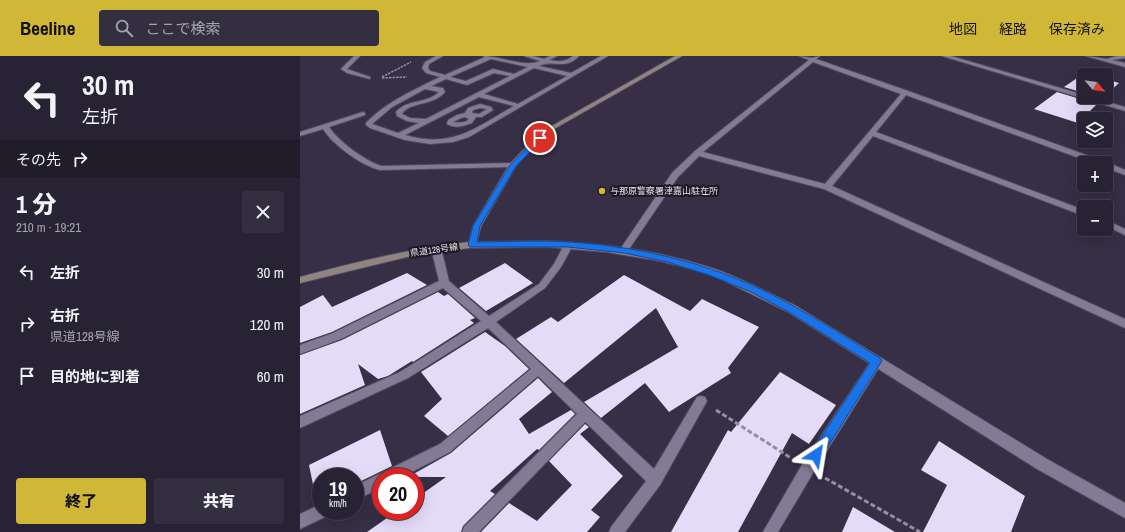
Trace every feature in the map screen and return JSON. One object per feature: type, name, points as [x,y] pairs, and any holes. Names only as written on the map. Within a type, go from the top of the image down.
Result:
[{"type":"main road","name":"県道128号線","points":[[300,280],[436,248],[472,245],[476,226],[513,165],[529,147],[552,128],[679,56]]},
{"type":"street","points":[[357,56],[344,69],[368,78]]},
{"type":"street","points":[[440,56],[427,63],[425,68],[428,72],[444,78],[466,83],[493,71],[515,76]]},
{"type":"street","points":[[572,75],[489,56],[425,87],[376,114],[368,124],[372,127],[424,142],[452,141],[467,136],[519,106],[572,75],[604,56]]},
{"type":"street","points":[[527,56],[560,63],[566,63],[573,60],[576,56]]},
{"type":"street","points":[[400,135],[553,56]]},
{"type":"street","points":[[802,56],[815,57],[1081,156]]},
{"type":"street","points":[[945,56],[1125,110]]},
{"type":"street","points":[[1089,56],[1125,65]]},
{"type":"street","points":[[1103,60],[1125,56]]},
{"type":"street","points":[[624,250],[658,198],[676,175],[698,153],[815,57]]},
{"type":"street","points":[[425,87],[441,89],[442,92],[433,100],[409,105],[399,112],[399,116],[403,118],[427,121]]},
{"type":"street","points":[[827,187],[906,92]]},
{"type":"street","points":[[479,95],[519,106]]},
{"type":"street","points":[[470,116],[480,116],[486,114],[490,109],[487,107],[499,100]]},
{"type":"street","points":[[300,134],[363,114]]},
{"type":"street","points":[[325,126],[327,130],[356,156],[369,165],[380,168],[513,165]]},
{"type":"street","points":[[872,133],[1077,211]]},
{"type":"street","points":[[698,153],[827,187],[1125,324]]},
{"type":"street","points":[[1113,168],[1125,172]]},
{"type":"street","points":[[1113,226],[1125,232]]},
{"type":"street","points":[[472,245],[568,245],[624,250],[682,263],[712,272],[752,289],[792,309],[1042,464],[1125,511]]},
{"type":"street","points":[[300,422],[404,375],[490,322],[542,286],[558,265],[568,245]]},
{"type":"street","points":[[436,248],[444,282],[490,322],[538,370],[654,480]]},
{"type":"street","points":[[300,350],[337,336],[444,282]]},
{"type":"street","points":[[770,532],[808,468],[877,361]]},
{"type":"street","points":[[406,468],[445,448],[538,370]]},
{"type":"street","points":[[616,532],[654,480],[701,401]]},
{"type":"street","points":[[469,532],[585,414]]},
{"type":"street","points":[[300,522],[312,516]]},
{"type":"path","points":[[701,401],[808,468],[920,532]]},
{"type":"building","points":[[1077,78],[1077,91],[1064,87]]},
{"type":"building","points":[[1113,81],[1119,83],[1113,89]]},
{"type":"building","points":[[1057,92],[1077,98],[1077,104],[1097,104],[1089,112],[1077,112],[1077,123],[1034,109]]},
{"type":"building","points":[[505,263],[533,283],[486,311],[459,288]]},
{"type":"building","points":[[407,273],[427,285],[332,332],[300,343],[300,307],[323,295],[332,307]]},
{"type":"building","points":[[624,275],[690,311],[702,299],[759,327],[728,368],[731,373],[669,412],[645,383],[601,418],[584,402],[678,347],[656,308],[564,383],[516,339],[551,317],[558,322]]},
{"type":"building","points":[[438,292],[444,296],[448,294],[475,318],[470,320],[474,323],[388,376],[378,379],[358,364],[365,385],[300,414],[300,355],[342,340]]},
{"type":"building","points":[[485,332],[505,346],[529,369],[448,436],[424,416],[442,399],[421,372]]},
{"type":"building","points":[[780,372],[836,405],[809,444],[792,433],[738,532],[671,532],[728,430],[731,432]]},
{"type":"building","points":[[538,378],[552,392],[519,419],[529,434],[571,410],[575,414],[539,450],[537,449],[490,491],[495,494],[463,526],[461,532],[367,532],[384,520],[424,520],[424,493],[446,477],[424,477],[424,468],[451,453]]},
{"type":"building","points":[[585,424],[589,427],[580,434],[623,476],[591,510],[600,517],[587,532],[481,532],[509,503],[537,521],[572,485],[549,461]]},
{"type":"building","points":[[380,430],[392,466],[388,468],[372,468],[372,476],[364,480],[364,468],[312,468],[312,480],[309,465]]},
{"type":"building","points":[[939,441],[1025,496],[1011,532],[923,532],[947,485],[921,470]]},
{"type":"building","points":[[853,507],[895,532],[842,532]]},
{"type":"place","name":"与那原警察署津嘉山駐在所","points":[[602,191]]},
{"type":"route","points":[[540,138],[529,147],[513,165],[476,226],[472,245],[568,245],[624,250],[667,259],[712,272],[752,289],[792,309],[877,361],[816,455]]}]
